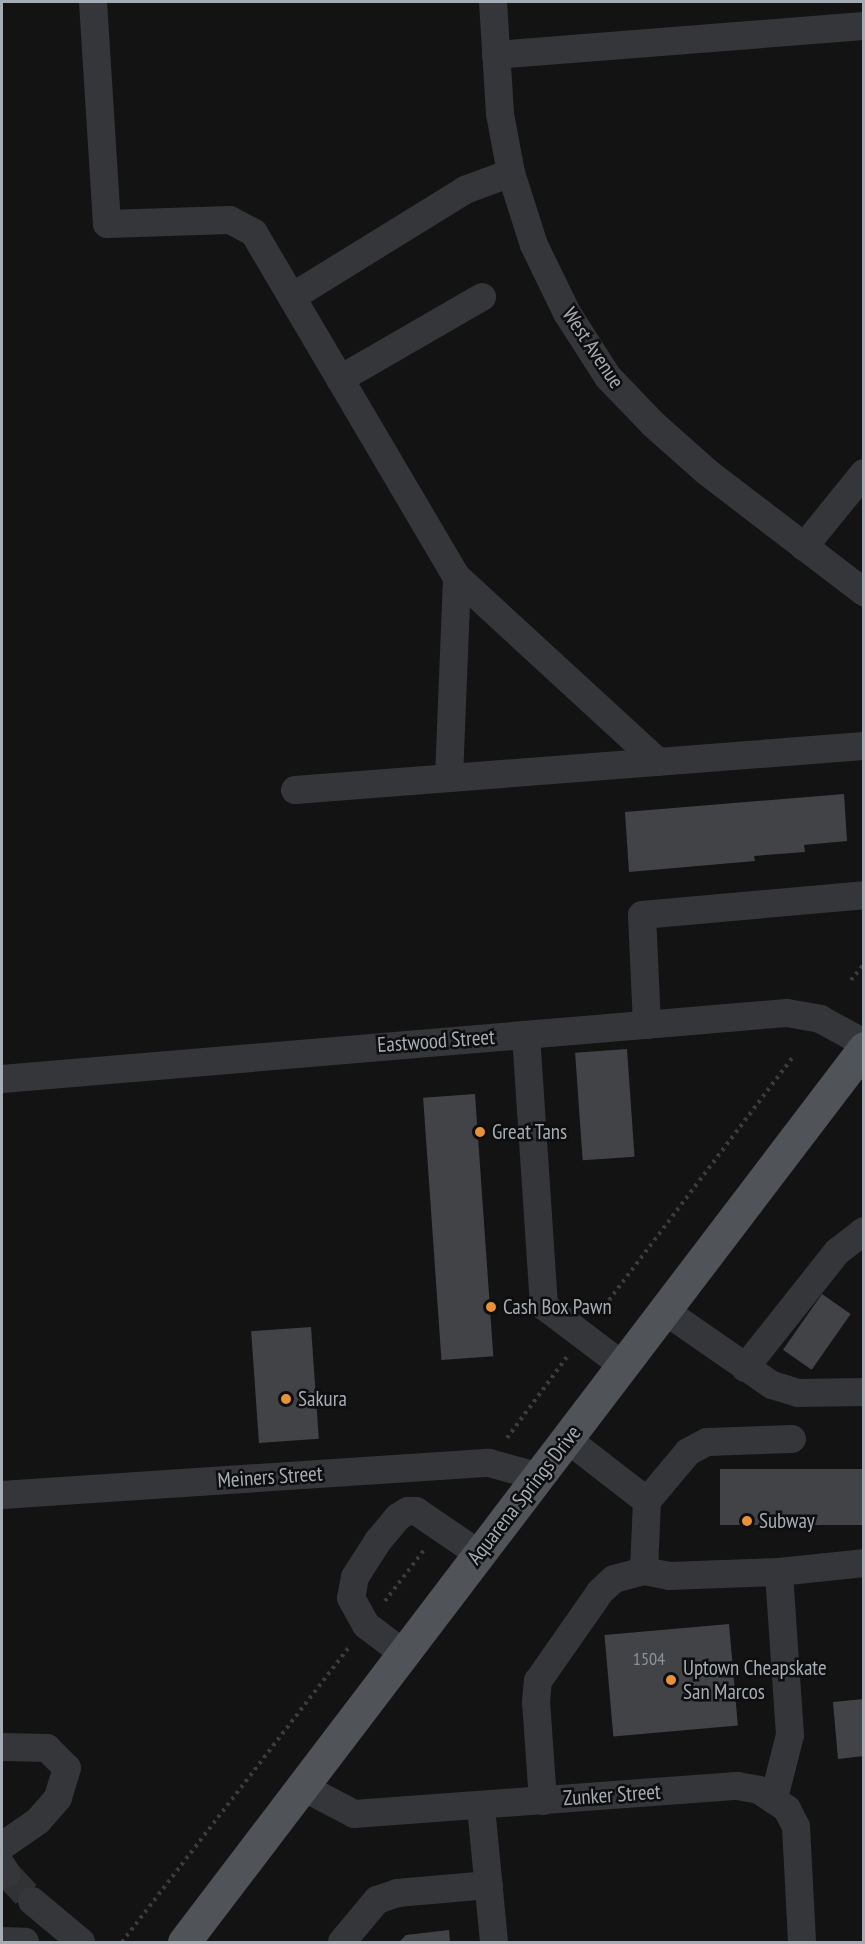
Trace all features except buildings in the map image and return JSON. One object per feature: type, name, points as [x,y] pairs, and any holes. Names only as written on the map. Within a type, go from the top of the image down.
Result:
[{"type":"main road","name":"Aquarena Springs Drive","points":[[189,1941],[301,1786],[864,1048]]},
{"type":"street","points":[[93,2],[107,224],[230,220],[254,233],[457,577],[658,762]]},
{"type":"street","name":"West Avenue","points":[[492,2],[496,56],[511,173],[534,245],[567,313],[608,377],[707,472],[864,592]]},
{"type":"street","points":[[496,56],[864,26]]},
{"type":"street","points":[[292,297],[465,190],[511,173]]},
{"type":"street","points":[[340,378],[482,297]]},
{"type":"street","points":[[804,547],[864,473]]},
{"type":"street","points":[[449,778],[457,577]]},
{"type":"street","points":[[294,790],[864,746]]},
{"type":"street","points":[[647,1025],[642,915],[864,895]]},
{"type":"street","name":"Eastwood Street","points":[[2,1078],[787,1013],[820,1019],[864,1043]]},
{"type":"street","points":[[526,1035],[544,1306],[622,1365]]},
{"type":"street","points":[[745,1368],[837,1252],[864,1231]]},
{"type":"street","points":[[665,1311],[772,1386],[798,1393],[864,1392]]},
{"type":"street","points":[[644,1571],[648,1501],[688,1452],[707,1443],[792,1439]]},
{"type":"street","points":[[567,1440],[648,1501]]},
{"type":"street","name":"Meiners Street","points":[[2,1495],[489,1463],[537,1476]]},
{"type":"street","points":[[396,1469],[408,1510]]},
{"type":"street","points":[[408,1510],[428,1516],[479,1554]]},
{"type":"street","points":[[403,1653],[366,1625],[351,1598],[355,1577],[391,1525],[408,1510]]},
{"type":"street","points":[[543,1801],[536,1702],[538,1681],[600,1592],[614,1579],[644,1571],[669,1576],[779,1572],[864,1563]]},
{"type":"street","points":[[779,1572],[790,1735],[774,1797],[796,1827],[802,1942]]},
{"type":"street","points":[[2,1747],[47,1748],[68,1768],[58,1798],[38,1821],[2,1846]]},
{"type":"street","name":"Zunker Street","points":[[301,1786],[354,1814],[481,1807],[737,1786],[774,1797]]},
{"type":"street","points":[[481,1807],[494,1942]]},
{"type":"street","points":[[342,1942],[377,1900],[397,1893],[489,1885]]},
{"type":"street","points":[[32,1901],[81,1942]]},
{"type":"street","points":[[2,1941],[26,1942]]},
{"type":"path","points":[[851,980],[864,964]]},
{"type":"path","points":[[489,1463],[582,1335],[793,1057]]},
{"type":"path","points":[[122,1942],[442,1527]]},
{"type":"tunnel","points":[[7,1874],[32,1901]]},
{"type":"place","name":"Great Tans","points":[[480,1132]]},
{"type":"place","name":"Cash Box Pawn","points":[[491,1307]]},
{"type":"place","name":"Sakura","points":[[286,1399]]},
{"type":"place","name":"Subway","points":[[747,1521]]},
{"type":"place","name":"Uptown Cheapskate San Marcos","points":[[671,1680]]}]
